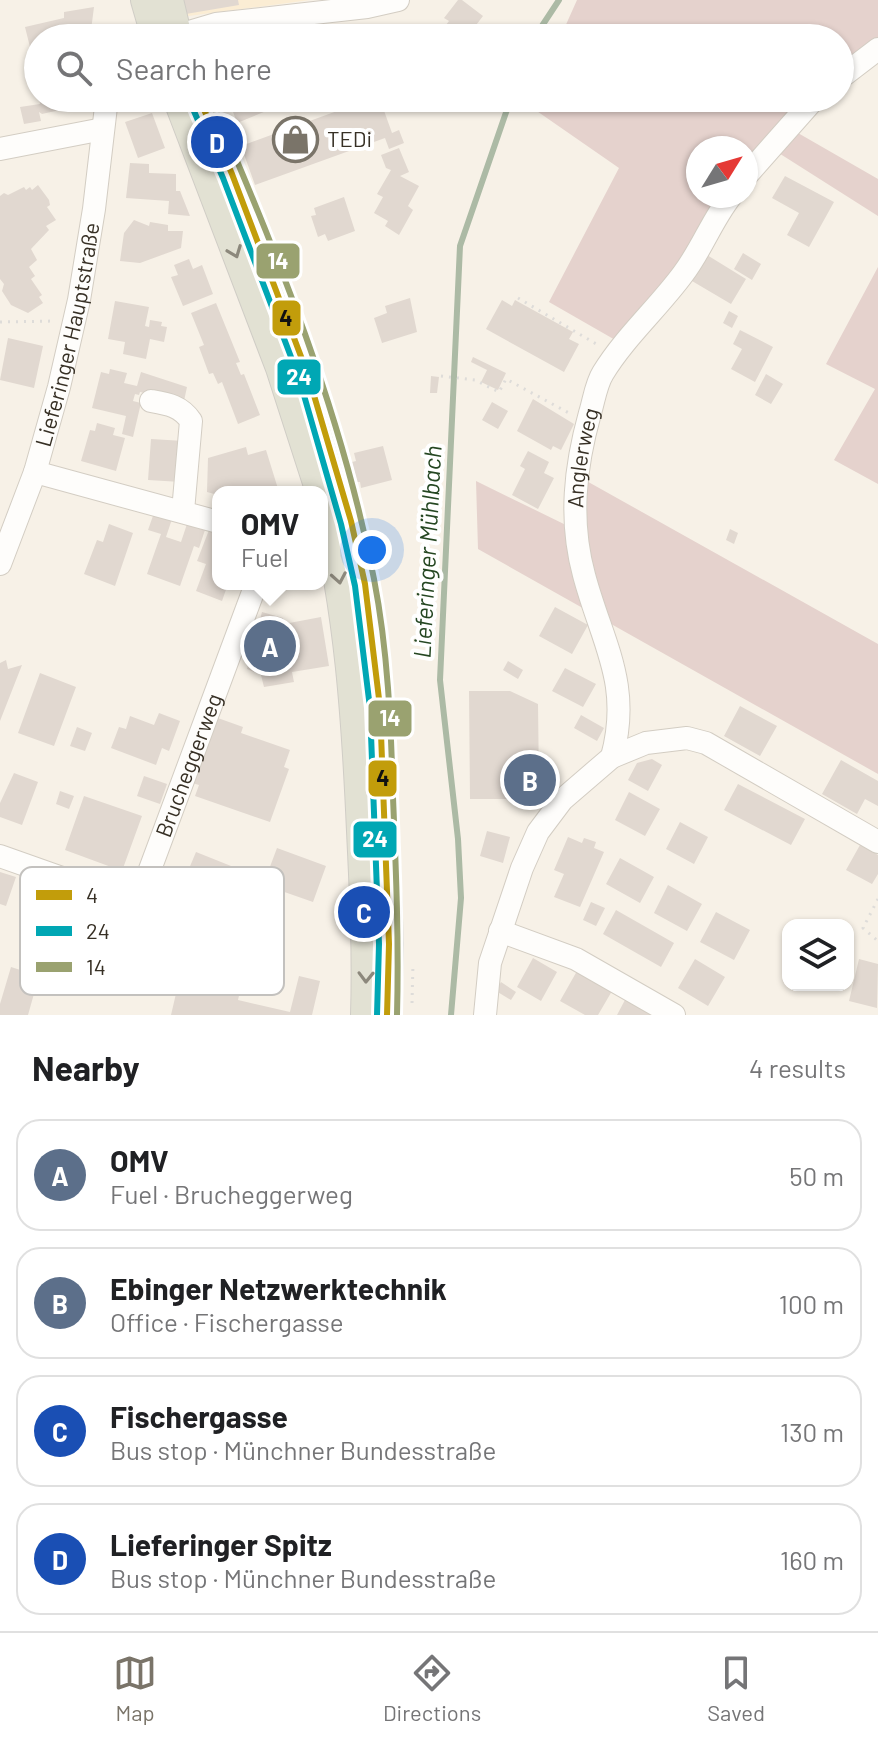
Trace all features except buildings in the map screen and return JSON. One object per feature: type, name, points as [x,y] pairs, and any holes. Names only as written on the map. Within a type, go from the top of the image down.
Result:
[{"type":"main road","points":[[145,0],[161,24]]},
{"type":"main road","points":[[169,0],[170,24]]},
{"type":"main road","points":[[182,112],[280,368],[318,486]]},
{"type":"main road","points":[[205,112],[232,174],[308,375],[331,446],[365,584],[375,651],[381,733],[389,944],[387,1015]]},
{"type":"main road","points":[[328,528],[339,577],[352,680],[364,900],[365,1015]]},
{"type":"street","points":[[216,24],[388,1]]},
{"type":"street","points":[[854,67],[878,49]]},
{"type":"street","name":"Lieferinger Hauptstraße","points":[[0,564],[35,472],[59,387],[94,209],[105,112]]},
{"type":"street","points":[[758,162],[803,112]]},
{"type":"street","points":[[0,149],[103,129]]},
{"type":"street","name":"Anglerweg","points":[[612,757],[619,731],[619,687],[586,581],[576,529],[574,486],[580,448],[600,377],[697,256],[724,208]]},
{"type":"street","points":[[151,401],[175,406],[186,413],[191,421],[183,511]]},
{"type":"street","points":[[35,472],[212,520]]},
{"type":"street","name":"Brucheggerweg","points":[[151,867],[254,590]]},
{"type":"street","points":[[485,1015],[490,963],[522,868],[538,832],[562,800],[612,757],[646,743],[687,738],[706,743],[878,842]]},
{"type":"street","name":"Brucheggerweg","points":[[0,856],[31,867]]},
{"type":"street","points":[[500,931],[576,959],[674,1015]]},
{"type":"path","points":[[518,298],[615,355]]},
{"type":"path","points":[[0,322],[74,319]]},
{"type":"path","points":[[441,376],[475,380],[499,392],[506,379],[587,422]]},
{"type":"path","points":[[878,899],[863,928],[878,941]]},
{"type":"shaded area","points":[[178,0],[310,0],[181,17]]},
{"type":"shaded area","points":[[577,0],[878,0],[878,43],[854,61],[854,24],[566,24]]},
{"type":"shaded area","points":[[538,112],[800,112],[791,129],[878,179],[878,216],[774,150],[758,159],[758,136],[686,136],[686,208],[716,208],[680,265],[617,341],[549,302],[619,168]]},
{"type":"shaded area","points":[[878,267],[878,484],[834,460],[875,389],[826,364]]},
{"type":"shaded area","points":[[583,479],[878,644],[878,774],[478,549],[476,481],[570,527]]},
{"type":"waterway","name":"Lieferinger Mühlbach","points":[[543,24],[559,0]]},
{"type":"waterway","name":"Lieferinger Mühlbach","points":[[451,1015],[461,898],[458,839],[440,680],[460,246],[506,112]]},
{"type":"transit line","name":"24","points":[[194,112],[223,178],[299,378],[341,524],[355,586],[370,708],[379,944],[377,1015]]},
{"type":"transit line","name":"4","points":[[205,112],[232,174],[308,375],[351,521],[365,584],[380,707],[389,944],[387,1015]]},
{"type":"transit line","name":"14","points":[[216,112],[283,274],[326,395],[361,517],[374,579],[383,633],[390,715],[397,906],[397,1015]]},
{"type":"place","name":"TEDi","points":[[296,139]]},
{"type":"place","name":"Lieferinger Spitz","points":[[217,142]]},
{"type":"place","name":"OMV","points":[[270,646]]},
{"type":"place","name":"Ebinger Netzwerktechnik","points":[[530,780]]},
{"type":"place","name":"Fischergasse","points":[[364,912]]}]
